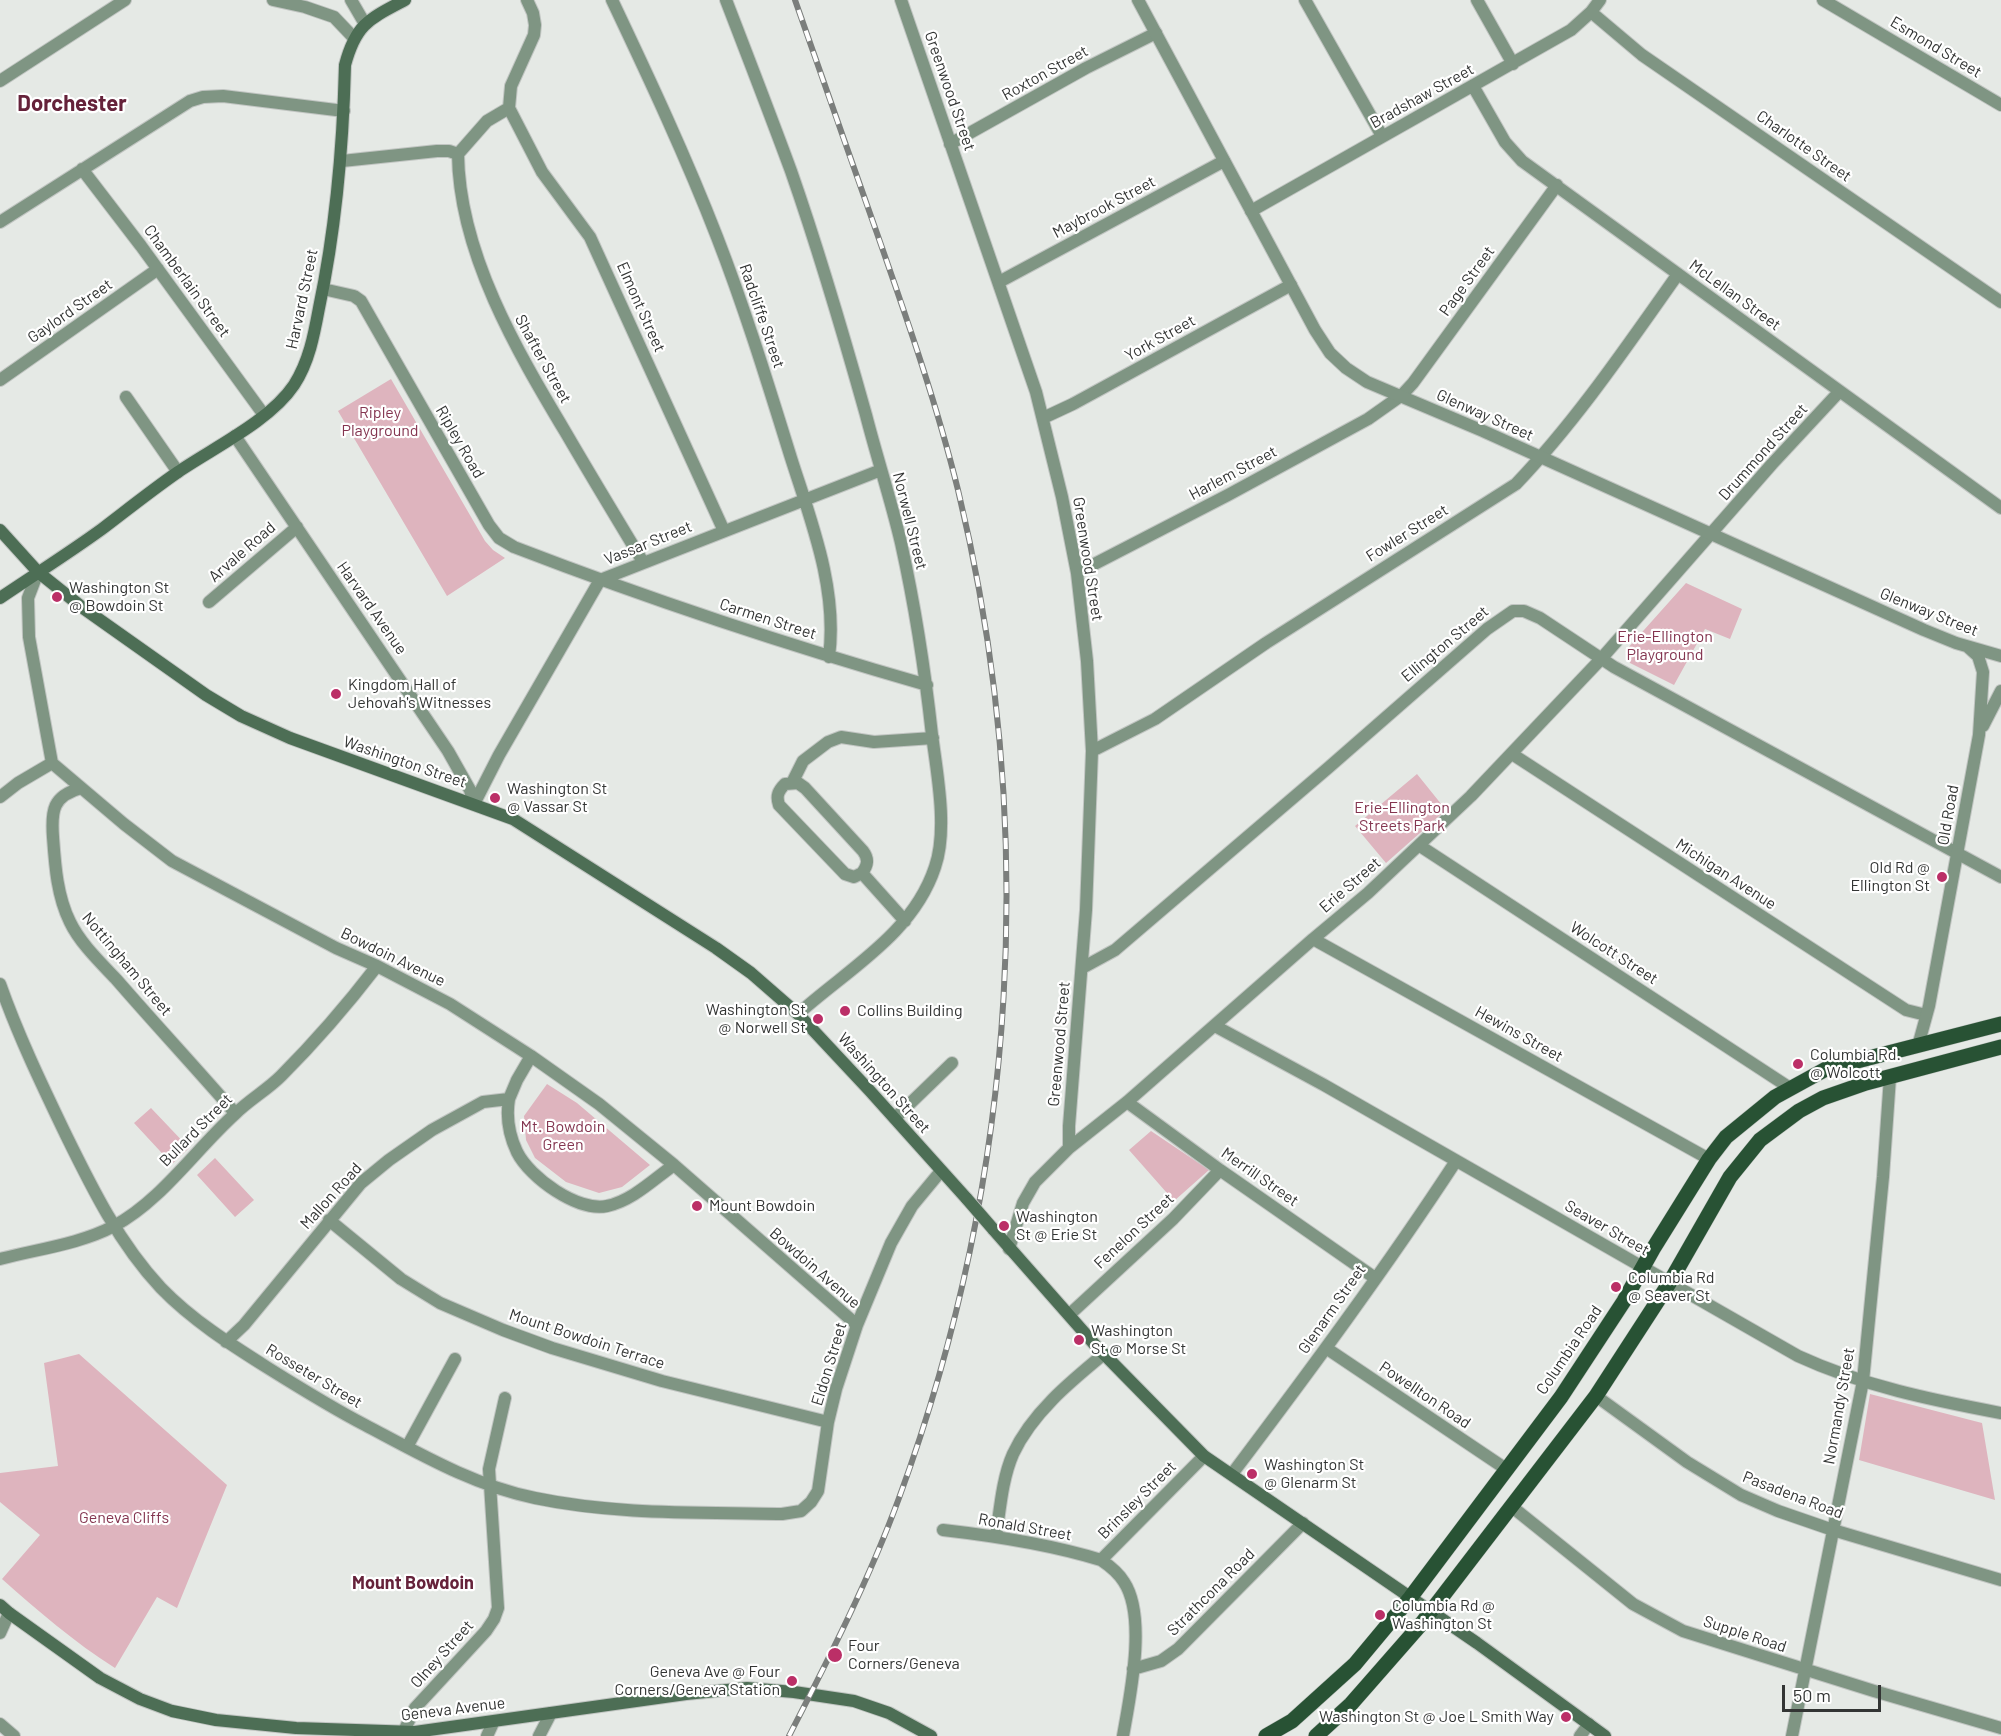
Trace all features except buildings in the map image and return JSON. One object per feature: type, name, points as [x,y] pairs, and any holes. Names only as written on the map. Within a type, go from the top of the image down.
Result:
[{"type":"main road","name":"Harvard Street","points":[[0,598],[100,530],[178,472],[235,436],[264,415],[293,387],[311,348],[323,290],[342,161],[345,65],[354,38],[364,24],[405,0]]},
{"type":"main road","name":"Washington Street","points":[[0,530],[38,572],[154,659],[241,716],[290,738],[513,819],[716,948],[751,973],[798,1014],[895,1118],[1104,1354],[1204,1456],[1477,1642],[1605,1736]]},
{"type":"main road","name":"Columbia Road","points":[[1266,1736],[1292,1721],[1355,1664],[1410,1598],[1561,1397],[1594,1348],[1709,1159],[1726,1137],[1762,1107],[1813,1075],[1838,1065],[2001,1024]]},
{"type":"main road","points":[[1316,1736],[1372,1681],[1431,1612],[1596,1396],[1670,1282],[1730,1177],[1760,1140],[1788,1118],[1811,1104],[1850,1088],[2001,1047]]},
{"type":"main road","name":"Geneva Avenue","points":[[4,1609],[100,1678],[140,1699],[172,1711],[216,1720],[366,1734],[403,1733],[493,1723],[719,1690],[771,1689],[854,1701],[872,1706],[931,1736]]},
{"type":"street","points":[[0,81],[125,0]]},
{"type":"street","points":[[273,0],[304,7],[334,18],[354,38]]},
{"type":"street","points":[[351,0],[364,24]]},
{"type":"street","points":[[342,161],[437,151],[458,154],[487,121],[509,108],[511,86],[534,35],[533,13],[527,0]]},
{"type":"street","name":"Radcliffe Street","points":[[612,0],[662,106],[718,239],[766,380],[821,558],[829,603],[831,643],[829,657]]},
{"type":"street","name":"Norwell Street","points":[[726,0],[798,194],[855,376],[901,542],[927,686],[937,777],[941,835],[937,863],[915,910],[890,938],[798,1014]]},
{"type":"street","name":"Glenway Street","points":[[1138,0],[1330,353],[1346,368],[1367,382],[1402,395],[1933,634],[2001,656]]},
{"type":"street","points":[[1305,0],[1382,136]]},
{"type":"street","points":[[1477,0],[1513,64]]},
{"type":"street","name":"Bradshaw Street","points":[[1251,211],[1571,30],[1591,12],[1600,0]]},
{"type":"street","name":"Esmond Street","points":[[1823,0],[2001,105]]},
{"type":"street","name":"Greenwood Street","points":[[904,1],[1043,418],[1077,573],[1087,661],[1092,751],[1088,869],[1069,1148]]},
{"type":"street","name":"Charlotte Street","points":[[1591,12],[1642,55],[2001,302]]},
{"type":"street","name":"Roxton Street","points":[[950,144],[1086,68],[1156,33]]},
{"type":"street","name":"McLellan Street","points":[[1473,86],[1512,152],[1522,161],[2001,508]]},
{"type":"street","points":[[0,222],[177,108],[203,97],[223,96],[344,111]]},
{"type":"street","name":"Elmont Street","points":[[509,108],[542,172],[590,237],[724,531]]},
{"type":"street","name":"Shafter Street","points":[[458,154],[460,187],[471,233],[507,329],[548,403],[644,562]]},
{"type":"street","name":"Maybrook Street","points":[[999,282],[1224,161]]},
{"type":"street","name":"Chamberlain Street","points":[[82,169],[264,415]]},
{"type":"street","name":"Page Street","points":[[1402,395],[1413,384],[1557,185]]},
{"type":"street","name":"Gaylord Street","points":[[0,380],[158,269]]},
{"type":"street","name":"Fowler Street","points":[[1092,751],[1155,719],[1266,643],[1516,484],[1541,458],[1602,382],[1678,274]]},
{"type":"street","name":"York Street","points":[[1043,418],[1292,285]]},
{"type":"street","name":"Ripley Road","points":[[323,290],[354,296],[361,301],[484,517],[499,538],[514,547],[600,580]]},
{"type":"street","name":"Drummond Street","points":[[1712,534],[1839,392]]},
{"type":"street","name":"Harlem Street","points":[[1077,573],[1368,419],[1402,395]]},
{"type":"street","points":[[126,397],[178,472]]},
{"type":"street","name":"Harvard Avenue","points":[[235,436],[448,752],[470,790],[474,804]]},
{"type":"street","name":"Vassar Street","points":[[474,804],[499,755],[600,580],[880,470]]},
{"type":"street","name":"Arvale Road","points":[[209,602],[297,527]]},
{"type":"street","name":"Erie Street","points":[[1009,1249],[1023,1203],[1035,1182],[1069,1148],[1127,1102],[1420,846],[1512,754],[1601,659],[1712,534]]},
{"type":"street","points":[[0,798],[18,783],[52,763],[29,637],[28,598],[38,572]]},
{"type":"street","name":"Carmen Street","points":[[600,580],[829,657],[927,686]]},
{"type":"street","name":"Ellington Street","points":[[1082,968],[1115,950],[1502,617],[1513,611],[1524,611],[1539,618],[1601,659],[2001,877]]},
{"type":"street","name":"Old Road","points":[[1917,1046],[1928,1011],[1979,735],[1982,667],[1978,656],[1967,646]]},
{"type":"street","name":"Old Road","points":[[1979,735],[2001,691]]},
{"type":"street","points":[[792,783],[803,761],[828,742],[841,737],[874,742],[933,738]]},
{"type":"street","name":"Michigan Avenue","points":[[1512,754],[1906,1010],[1928,1011]]},
{"type":"street","name":"Bowdoin Avenue","points":[[52,763],[172,861],[336,948],[377,966],[450,1004],[531,1056],[599,1104],[674,1165],[857,1325]]},
{"type":"street","points":[[792,783],[798,783],[805,788],[867,856],[868,866],[862,873],[854,877],[845,874],[779,805],[778,790],[785,784],[792,783]]},
{"type":"street","name":"Nottingham Street","points":[[81,788],[69,791],[59,798],[53,809],[55,866],[62,900],[71,925],[131,997],[235,1113]]},
{"type":"street","name":"Wolcott Street","points":[[1420,846],[1790,1088]]},
{"type":"street","points":[[862,873],[905,921]]},
{"type":"street","name":"Hewins Street","points":[[1313,939],[1709,1159]]},
{"type":"street","name":"Bullard Street","points":[[0,1258],[84,1239],[113,1226],[150,1199],[235,1113],[287,1069],[342,1012],[377,966]]},
{"type":"street","name":"Rosseter Street","points":[[0,984],[27,1054],[113,1226],[160,1287],[197,1321],[226,1342],[324,1404],[492,1487],[575,1505],[634,1510],[782,1514],[802,1510]]},
{"type":"street","name":"Seaver Street","points":[[1215,1026],[1324,1085],[1798,1356],[1833,1372],[1930,1400],[2001,1413]]},
{"type":"street","points":[[531,1056],[509,1098],[507,1110],[509,1130],[518,1154],[535,1174],[561,1195],[583,1205],[604,1207],[619,1203],[674,1165]]},
{"type":"street","points":[[895,1118],[952,1063]]},
{"type":"street","name":"Normandy Street","points":[[1792,1736],[1863,1381],[1883,1177],[1890,1077]]},
{"type":"street","name":"Mallon Road","points":[[226,1342],[244,1325],[360,1184],[389,1160],[432,1130],[483,1102],[509,1098]]},
{"type":"street","name":"Merrill Street","points":[[1127,1102],[1375,1278]]},
{"type":"street","name":"Glenarm Street","points":[[1232,1474],[1326,1348],[1419,1218],[1456,1161]]},
{"type":"street","name":"Fenelon Street","points":[[1070,1314],[1173,1219],[1220,1170]]},
{"type":"street","name":"Eldon Street","points":[[802,1510],[818,1491],[828,1422],[857,1325],[891,1243],[912,1206],[941,1171]]},
{"type":"street","name":"Mount Bowdoin Terrace","points":[[329,1220],[402,1280],[440,1303],[503,1330],[552,1348],[662,1381],[828,1422]]},
{"type":"street","name":"Powellton Road","points":[[1326,1348],[1506,1469]]},
{"type":"street","points":[[996,1536],[1005,1483],[1013,1455],[1027,1430],[1046,1407],[1104,1354]]},
{"type":"street","points":[[407,1447],[455,1359]]},
{"type":"street","name":"Pasadena Road","points":[[1596,1396],[1687,1462],[1741,1495],[1833,1530],[2001,1580]]},
{"type":"street","name":"Olney Street","points":[[403,1733],[415,1708],[486,1630],[498,1608],[491,1510],[492,1487],[489,1469],[505,1398]]},
{"type":"street","name":"Brinsley Street","points":[[1124,1736],[1133,1669],[1136,1627],[1134,1607],[1125,1584],[1113,1569],[1101,1560],[1204,1456]]},
{"type":"street","name":"Supple Road","points":[[1511,1506],[1633,1604],[1683,1631],[2001,1728]]},
{"type":"street","name":"Strathcona Road","points":[[1133,1669],[1161,1661],[1178,1649],[1303,1523]]},
{"type":"street","name":"Ronald Street","points":[[943,1530],[996,1536],[1101,1560]]},
{"type":"street","points":[[0,1634],[4,1609]]},
{"type":"street","points":[[539,1736],[551,1713]]},
{"type":"street","points":[[488,1736],[493,1723]]},
{"type":"street","points":[[1580,1736],[1589,1724]]},
{"type":"street","points":[[0,1725],[14,1736]]},
{"type":"green space","name":"Ripley Playground","points":[[391,379],[485,541],[505,558],[447,596],[338,411]]},
{"type":"green space","name":"Erie-Ellington Playground","points":[[1686,583],[1742,609],[1730,639],[1705,629],[1674,685],[1630,663],[1627,649]]},
{"type":"green space","name":"Erie-Ellington Streets Park","points":[[1417,774],[1446,810],[1386,863],[1355,826]]},
{"type":"green space","name":"Mt. Bowdoin Green","points":[[547,1084],[577,1103],[650,1165],[622,1187],[599,1193],[566,1182],[535,1158],[526,1140],[524,1116]]},
{"type":"green space","points":[[151,1108],[189,1148],[172,1164],[134,1123]]},
{"type":"green space","points":[[1151,1131],[1209,1170],[1174,1201],[1129,1150]]},
{"type":"green space","points":[[215,1158],[254,1200],[235,1217],[197,1175]]},
{"type":"green space","name":"Geneva Cliffs","points":[[79,1354],[227,1485],[177,1608],[157,1597],[115,1668],[57,1626],[2,1579],[40,1535],[0,1502],[0,1473],[58,1466],[44,1363]]},
{"type":"green space","points":[[1870,1394],[1982,1423],[1995,1500],[1859,1460]]},
{"type":"railway","points":[[789,1736],[875,1559],[899,1498],[939,1375],[970,1251],[991,1125],[1004,998],[1006,871],[1000,743],[984,616],[958,490],[911,332],[795,0]]},
{"type":"place","name":"Washington St @ Bowdoin St","points":[[57,597]]},
{"type":"place","name":"Kingdom Hall of Jehovah's Witnesses","points":[[336,694]]},
{"type":"place","name":"Washington St @ Vassar St","points":[[495,798]]},
{"type":"place","name":"Old Rd @ Ellington St","points":[[1942,877]]},
{"type":"place","name":"Collins Building","points":[[845,1011]]},
{"type":"place","name":"Washington St @ Norwell St","points":[[818,1019]]},
{"type":"place","name":"Columbia Rd. @ Wolcott","points":[[1798,1064]]},
{"type":"place","name":"Mount Bowdoin","points":[[697,1206]]},
{"type":"place","name":"Washington St @ Erie St","points":[[1004,1226]]},
{"type":"place","name":"Columbia Rd @ Seaver St","points":[[1616,1287]]},
{"type":"place","name":"Washington St @ Morse St","points":[[1079,1340]]},
{"type":"place","name":"Washington St @ Glenarm St","points":[[1252,1474]]},
{"type":"place","name":"Columbia Rd @ Washington St","points":[[1380,1615]]},
{"type":"place","name":"Four Corners/Geneva","points":[[835,1655]]},
{"type":"place","name":"Geneva Ave @ Four Corners/Geneva Station","points":[[792,1681]]},
{"type":"place","name":"Washington St @ Joe L Smith Way","points":[[1566,1717]]},
{"type":"district","name":"Dorchester","points":[[72,104]]},
{"type":"district","name":"Mount Bowdoin","points":[[413,1583]]}]
